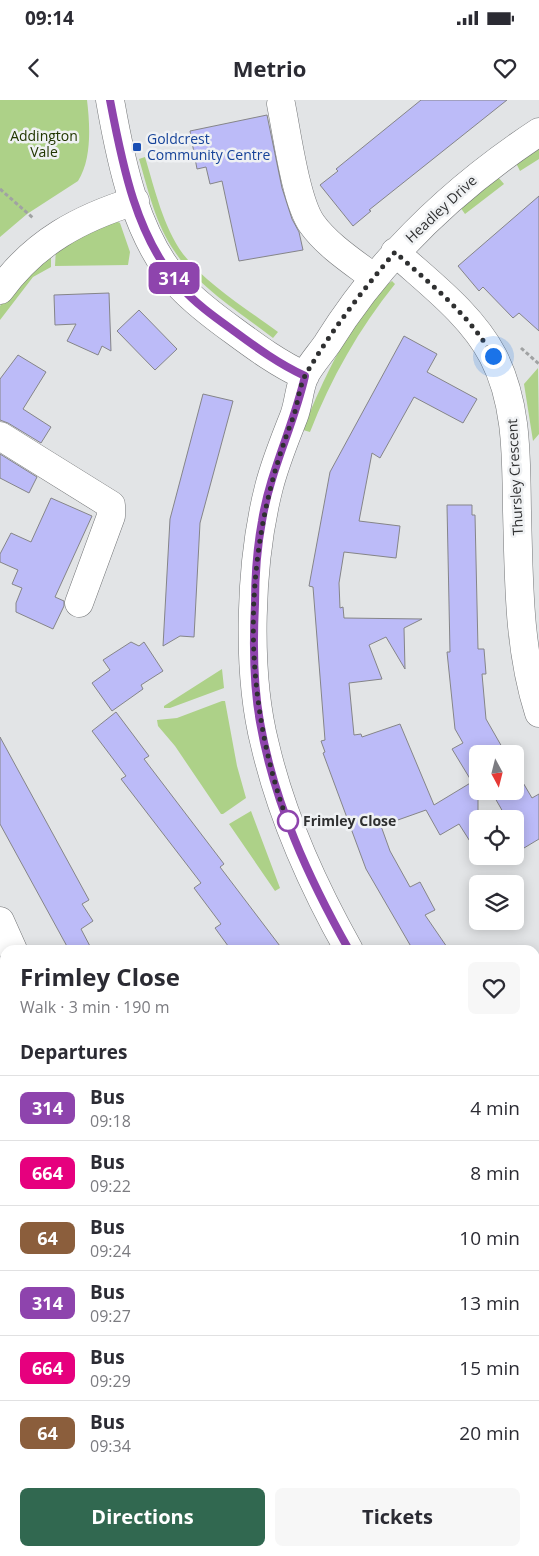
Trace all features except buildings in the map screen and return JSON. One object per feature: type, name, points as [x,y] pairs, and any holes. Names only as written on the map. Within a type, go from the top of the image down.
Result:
[{"type":"street","points":[[110,100],[118,144],[135,201],[161,259],[181,287],[216,318],[282,365],[305,376]]},
{"type":"street","points":[[281,104],[301,200],[308,218],[318,232],[373,278]]},
{"type":"street","name":"Headley Drive","points":[[346,945],[314,884],[286,815],[264,744],[256,698],[254,620],[262,521],[275,467],[296,409],[305,376],[373,278],[395,252],[465,185],[539,132]]},
{"type":"street","points":[[0,290],[30,255],[50,239],[81,221],[135,201]]},
{"type":"street","name":"Thursley Crescent","points":[[395,252],[442,294],[475,330],[493,356],[505,387],[515,442],[523,644],[531,688],[539,713]]},
{"type":"street","points":[[0,436],[111,505],[111,516],[79,602]]},
{"type":"street","points":[[0,921],[11,945]]},
{"type":"path","points":[[0,189],[35,220],[50,239]]},
{"type":"green space","name":"Addington Vale","points":[[0,100],[87,100],[89,142],[86,163],[78,181],[27,214],[0,237]]},
{"type":"green space","points":[[539,148],[539,159],[520,171],[516,163]]},
{"type":"green space","points":[[145,157],[165,220],[183,254],[215,286],[278,332],[273,338],[207,288],[175,252],[168,242],[149,195],[139,159]]},
{"type":"green space","points":[[498,177],[504,184],[465,214],[460,207]]},
{"type":"green space","points":[[116,221],[120,223],[130,252],[128,265],[55,266],[56,248]]},
{"type":"green space","points":[[51,251],[51,267],[33,277],[0,320],[0,306],[13,288]]},
{"type":"green space","points":[[392,281],[395,284],[369,319],[337,373],[310,432],[303,430],[329,371],[352,328],[378,293]]},
{"type":"green space","points":[[538,368],[539,434],[533,441],[524,384]]},
{"type":"green space","points":[[222,669],[224,688],[170,708],[164,708],[164,706]]},
{"type":"green space","points":[[225,701],[237,766],[246,798],[221,814],[175,746],[158,726],[157,720],[177,718]]},
{"type":"green space","points":[[251,811],[280,888],[275,891],[229,824]]},
{"type":"bus line","name":"314","points":[[110,100],[118,144],[135,201],[149,237],[170,273],[194,300],[216,318],[282,365],[305,376],[300,397],[269,487],[258,545],[254,620],[256,698],[264,744],[288,823],[314,884],[346,945]]},
{"type":"place","name":"Goldcrest Community Centre","points":[[137,147]]},
{"type":"place","name":"Frimley Close","points":[[288,821]]},
{"type":"route","points":[[288,821],[288,823],[264,744],[256,698],[255,593],[258,545],[269,487],[300,397],[305,376],[358,297],[395,252],[452,304],[475,330],[493,356]]}]
